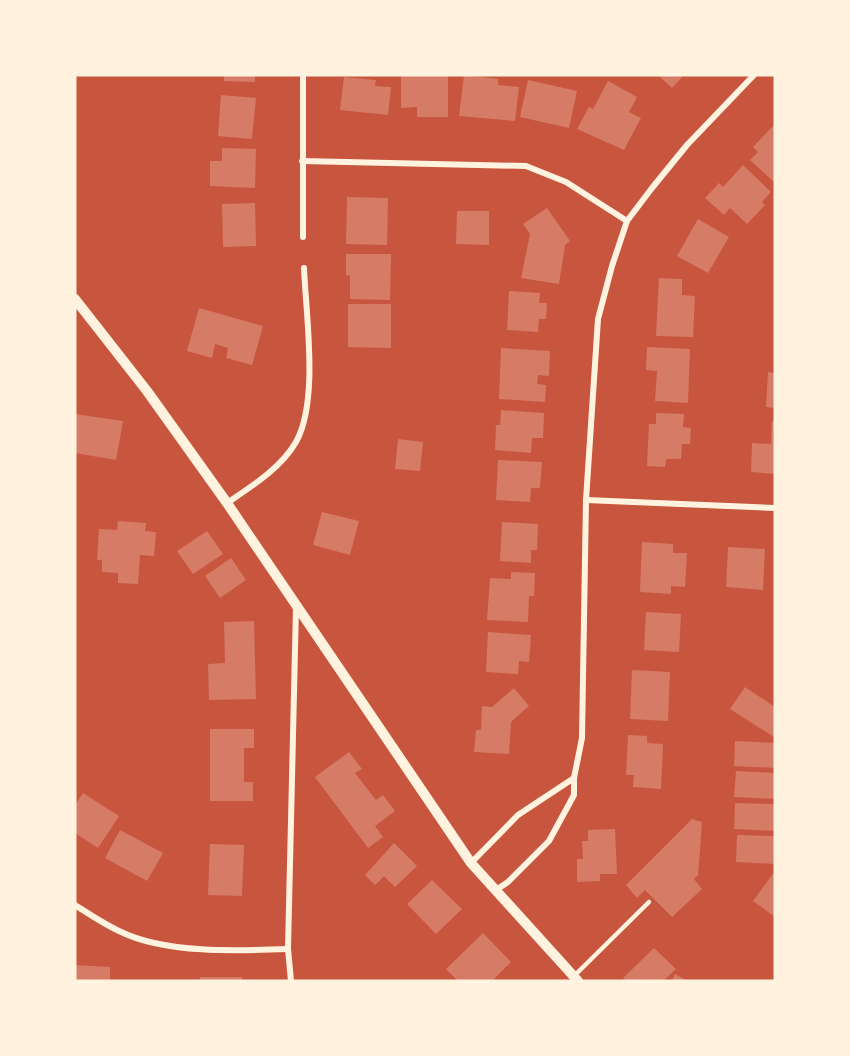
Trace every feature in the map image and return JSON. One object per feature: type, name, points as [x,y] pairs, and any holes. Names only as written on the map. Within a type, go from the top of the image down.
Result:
[{"type":"street","points":[[303,75],[303,237]]},
{"type":"street","points":[[496,890],[508,882],[549,841],[574,795],[574,778],[582,738],[586,500],[598,319],[627,221],[687,145],[754,75]]},
{"type":"street","points":[[302,161],[526,166],[566,182],[627,221]]},
{"type":"street","points":[[227,503],[258,482],[279,463],[295,444],[305,424],[309,396],[304,268]]},
{"type":"street","points":[[75,298],[147,391],[227,503],[471,863],[576,979]]},
{"type":"street","points":[[586,500],[775,508]]},
{"type":"street","points":[[291,981],[288,949],[296,605]]},
{"type":"street","points":[[471,863],[518,815],[574,778]]},
{"type":"street","points":[[75,905],[120,932],[172,946],[236,951],[288,949]]},
{"type":"lane","points":[[576,979],[649,902]]},
{"type":"building","points":[[224,75],[255,75],[255,82],[224,81]]},
{"type":"building","points":[[401,75],[448,75],[448,117],[417,117],[417,107],[401,108]]},
{"type":"building","points":[[464,75],[498,79],[498,85],[519,87],[515,121],[459,116]]},
{"type":"building","points":[[658,75],[684,75],[672,88]]},
{"type":"building","points":[[344,77],[376,80],[375,86],[391,87],[388,115],[340,110]]},
{"type":"building","points":[[528,80],[577,91],[569,128],[520,117]]},
{"type":"building","points":[[608,81],[637,97],[629,112],[641,118],[624,150],[577,129],[589,107],[593,109]]},
{"type":"building","points":[[221,95],[256,98],[252,139],[218,136]]},
{"type":"building","points":[[775,124],[775,183],[750,160],[758,152],[753,147]]},
{"type":"building","points":[[222,148],[256,149],[255,188],[210,186],[210,161],[222,161]]},
{"type":"building","points":[[743,165],[771,192],[762,202],[765,205],[747,224],[730,208],[724,215],[705,198],[719,183],[723,187]]},
{"type":"building","points":[[347,197],[388,198],[387,245],[346,244]]},
{"type":"building","points":[[255,203],[256,246],[223,247],[222,204]]},
{"type":"building","points":[[547,208],[570,241],[565,245],[559,284],[521,278],[530,234],[523,224]]},
{"type":"building","points":[[457,211],[489,211],[489,245],[456,244]]},
{"type":"building","points":[[698,219],[729,237],[708,273],[677,256]]},
{"type":"building","points":[[346,254],[391,254],[390,300],[350,299],[350,276],[346,275]]},
{"type":"building","points":[[659,278],[682,279],[682,295],[695,296],[693,337],[656,336]]},
{"type":"building","points":[[509,291],[540,293],[539,303],[547,303],[546,319],[539,319],[538,332],[507,330]]},
{"type":"building","points":[[348,304],[391,304],[391,348],[348,347]]},
{"type":"building","points":[[199,308],[263,326],[252,365],[226,358],[228,348],[215,344],[212,358],[187,351]]},
{"type":"building","points":[[647,347],[690,349],[688,403],[655,401],[657,371],[646,370]]},
{"type":"building","points":[[501,348],[550,351],[549,376],[538,375],[537,384],[546,385],[545,402],[499,399]]},
{"type":"building","points":[[768,372],[775,373],[775,408],[766,407]]},
{"type":"building","points":[[501,410],[544,413],[543,438],[532,438],[531,453],[495,450],[496,425],[500,425]]},
{"type":"building","points":[[656,413],[684,414],[683,427],[691,428],[690,444],[682,444],[681,459],[666,459],[665,467],[647,466],[649,424],[656,424]]},
{"type":"building","points":[[75,414],[123,421],[116,460],[75,453]]},
{"type":"building","points":[[772,421],[775,421],[775,474],[751,472],[752,443],[771,444]]},
{"type":"building","points":[[398,439],[423,442],[420,471],[395,469]]},
{"type":"building","points":[[498,460],[542,462],[540,488],[531,488],[530,502],[496,500]]},
{"type":"building","points":[[322,512],[359,521],[350,555],[313,545]]},
{"type":"building","points":[[118,521],[146,523],[145,531],[156,532],[154,556],[140,555],[138,584],[118,583],[118,573],[102,572],[102,560],[97,560],[99,529],[117,530]]},
{"type":"building","points":[[502,522],[538,524],[537,550],[531,550],[531,563],[500,561]]},
{"type":"building","points":[[207,531],[223,554],[193,574],[177,551]]},
{"type":"building","points":[[642,542],[673,544],[673,553],[687,553],[685,587],[671,586],[671,594],[640,592]]},
{"type":"building","points":[[728,547],[765,549],[763,590],[726,587]]},
{"type":"building","points":[[231,558],[246,580],[220,598],[205,576]]},
{"type":"building","points":[[511,572],[535,573],[534,596],[529,596],[528,622],[487,620],[490,578],[511,579]]},
{"type":"building","points":[[646,612],[681,614],[679,652],[644,650]]},
{"type":"building","points":[[254,621],[256,699],[209,700],[208,664],[225,663],[224,622]]},
{"type":"building","points":[[488,632],[531,635],[529,662],[519,661],[518,674],[486,672]]},
{"type":"building","points":[[632,670],[670,672],[668,721],[630,719]]},
{"type":"building","points":[[745,687],[775,707],[774,737],[730,709]]},
{"type":"building","points":[[514,688],[529,706],[511,722],[509,754],[474,752],[476,730],[481,730],[482,706],[492,707]]},
{"type":"building","points":[[210,729],[254,729],[254,748],[244,748],[244,782],[253,782],[253,801],[210,801]]},
{"type":"building","points":[[628,735],[647,736],[647,743],[663,744],[661,789],[633,787],[634,775],[626,775]]},
{"type":"building","points":[[735,741],[775,743],[775,768],[734,766]]},
{"type":"building","points":[[349,752],[362,769],[355,773],[376,800],[383,795],[395,811],[375,826],[383,837],[368,848],[315,777]]},
{"type":"building","points":[[736,771],[775,773],[775,799],[734,797]]},
{"type":"building","points":[[83,793],[119,816],[98,848],[75,833],[75,805]]},
{"type":"building","points":[[735,803],[775,804],[775,831],[734,829]]},
{"type":"building","points":[[692,819],[702,822],[698,875],[694,879],[702,889],[672,917],[645,890],[637,898],[626,885]]},
{"type":"building","points":[[615,829],[617,874],[600,874],[600,881],[577,882],[577,859],[583,859],[582,841],[588,841],[588,830]]},
{"type":"building","points":[[120,830],[163,853],[147,881],[105,858]]},
{"type":"building","points":[[737,835],[775,836],[774,864],[736,862]]},
{"type":"building","points":[[394,843],[417,866],[395,887],[384,876],[375,885],[365,875]]},
{"type":"building","points":[[210,844],[244,845],[242,896],[208,895]]},
{"type":"building","points":[[775,871],[775,917],[753,901]]},
{"type":"building","points":[[432,880],[462,909],[436,934],[407,904]]},
{"type":"building","points":[[483,933],[511,962],[492,981],[458,981],[446,969]]},
{"type":"building","points":[[654,948],[676,969],[663,981],[626,981],[623,978]]},
{"type":"building","points":[[75,965],[110,967],[110,981],[75,981]]},
{"type":"building","points":[[675,974],[688,981],[672,981]]},
{"type":"building","points":[[200,977],[242,977],[242,981],[200,981]]}]
